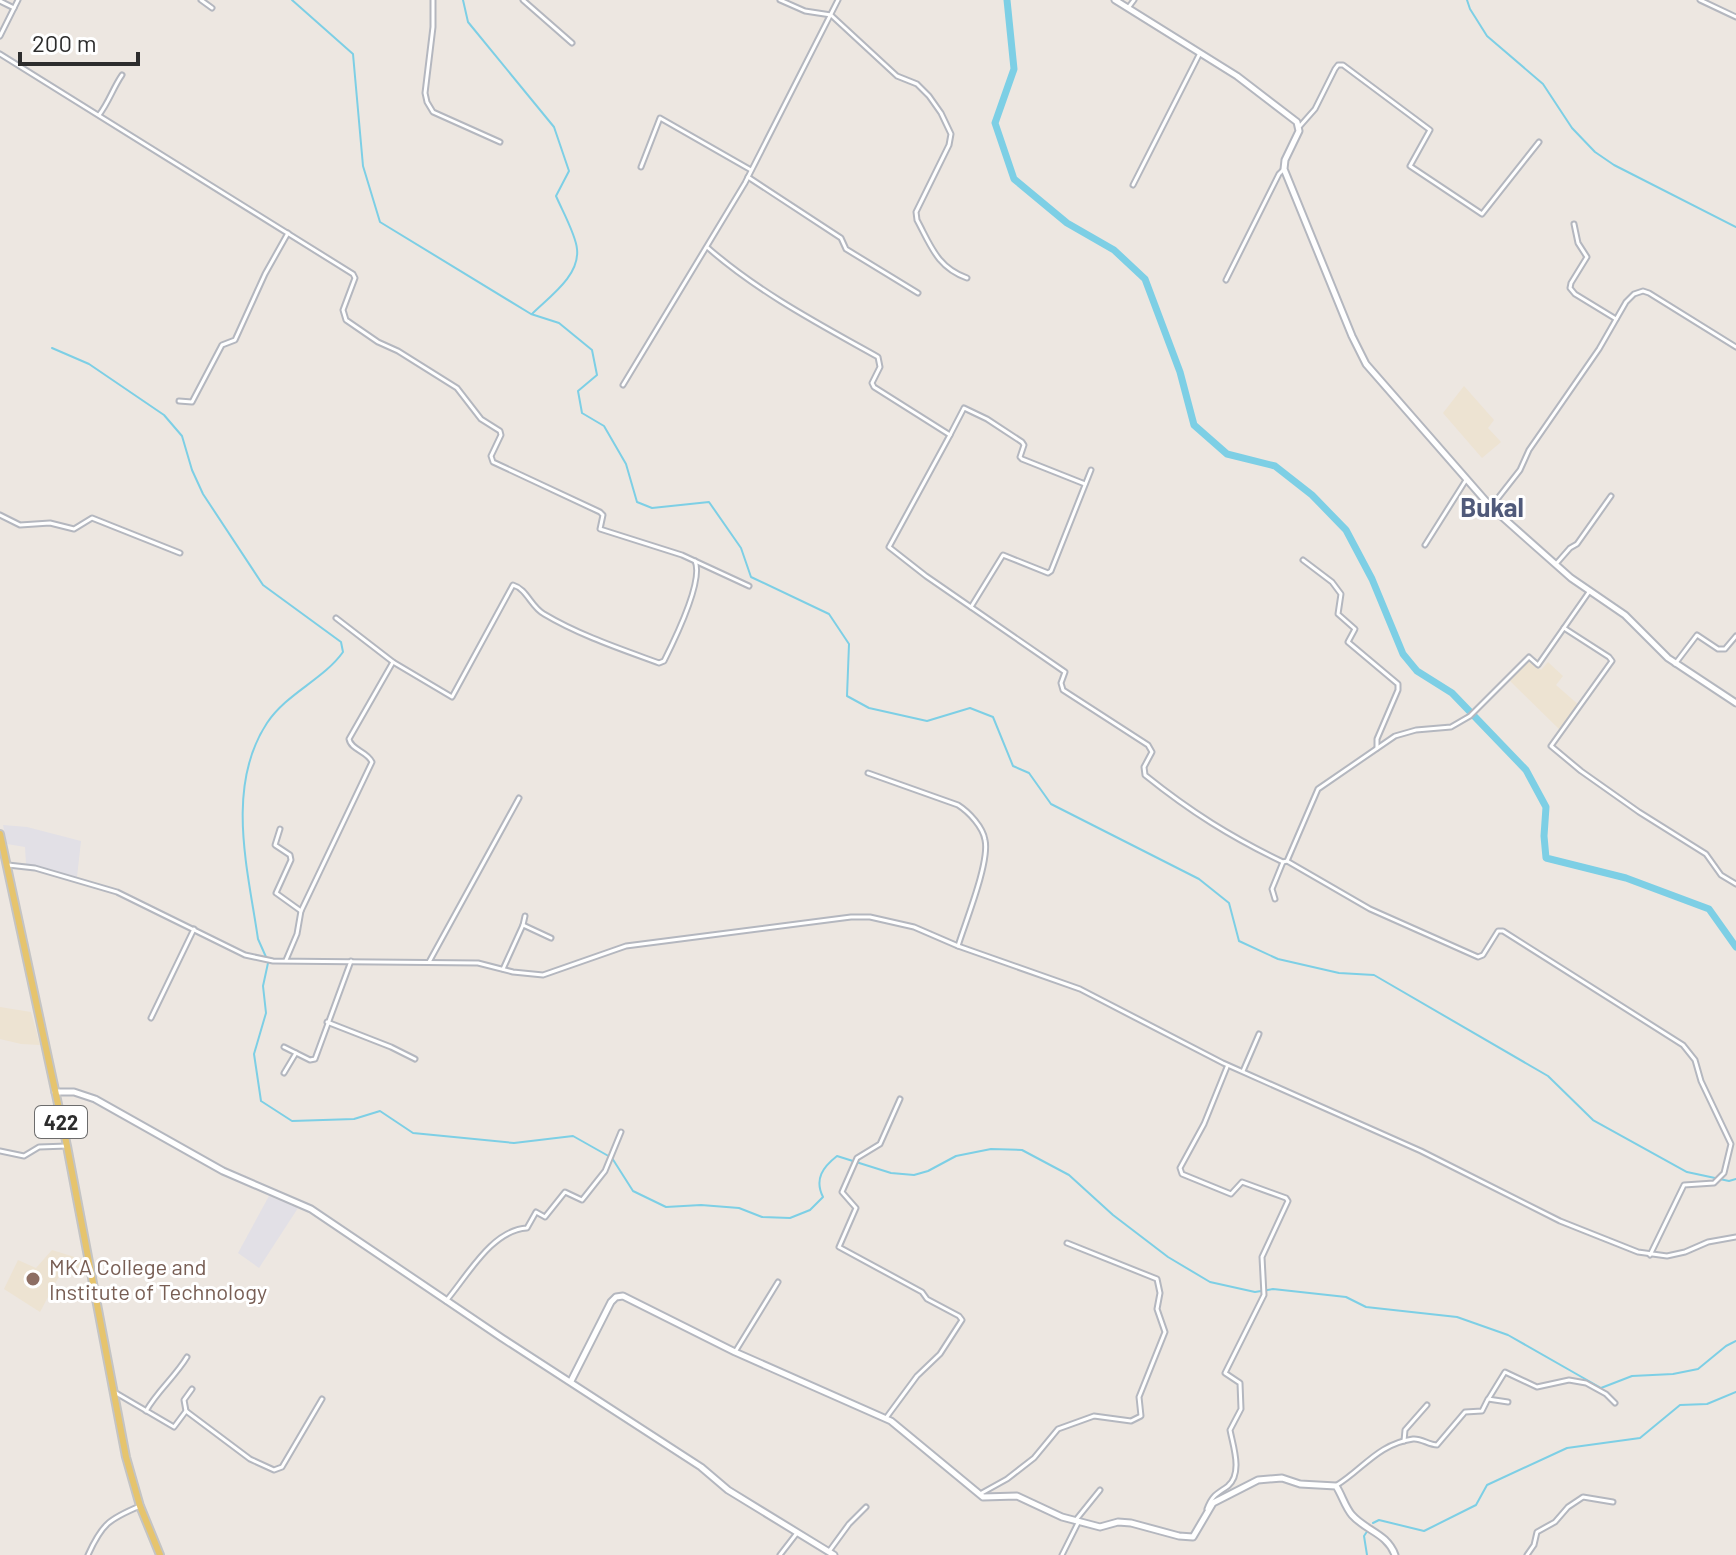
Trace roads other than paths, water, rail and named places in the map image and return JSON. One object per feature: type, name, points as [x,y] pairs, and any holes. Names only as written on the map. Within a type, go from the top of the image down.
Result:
[{"type":"main road","name":"422","points":[[0,834],[67,1146],[112,1393],[140,1506],[160,1555]]},
{"type":"street","points":[[0,36],[18,0]]},
{"type":"street","points":[[201,0],[212,8]]},
{"type":"street","points":[[433,0],[425,93],[427,102],[433,112],[500,142]]},
{"type":"street","points":[[523,0],[572,43]]},
{"type":"street","points":[[780,0],[805,11],[831,15],[897,76],[917,84],[941,113],[951,134],[949,145],[916,212],[917,220],[940,262],[950,272],[967,278]]},
{"type":"street","points":[[623,385],[748,177],[838,0]]},
{"type":"street","points":[[1115,0],[1237,76],[1300,126]]},
{"type":"street","points":[[1128,8],[1134,0]]},
{"type":"street","points":[[1700,0],[1736,17]]},
{"type":"street","points":[[0,1],[14,8]]},
{"type":"street","points":[[1133,185],[1200,53]]},
{"type":"street","points":[[0,54],[353,274],[355,278],[343,310],[346,320],[457,388],[481,419],[500,431],[491,456],[493,462],[600,512],[603,515],[600,529],[695,561],[749,586]]},
{"type":"street","points":[[1539,142],[1482,214],[1412,168],[1410,163],[1430,130],[1343,65],[1338,65],[1315,109],[1300,126],[1284,169],[1366,364],[1491,507],[1589,592],[1625,615],[1675,664],[1736,703]]},
{"type":"street","points":[[99,115],[122,75]]},
{"type":"street","points":[[641,167],[660,118],[751,170]]},
{"type":"street","points":[[1226,280],[1284,169]]},
{"type":"street","points":[[748,177],[841,238],[846,249],[918,293]]},
{"type":"street","points":[[1574,224],[1578,243],[1587,257],[1570,288],[1616,319]]},
{"type":"street","points":[[179,401],[192,402],[222,345],[235,340],[265,274],[288,233]]},
{"type":"street","points":[[707,247],[730,267],[797,312],[878,357],[880,367],[872,383],[874,387],[950,435]]},
{"type":"street","points":[[1491,507],[1520,470],[1529,450],[1634,294],[1643,291],[1736,347]]},
{"type":"street","points":[[1085,484],[1022,459],[1022,442],[964,408],[889,547],[1065,672],[1061,683],[1063,690],[1148,745],[1152,752],[1144,767],[1145,775],[1192,813],[1370,909],[1478,957],[1483,955],[1498,931],[1503,931],[1683,1045],[1695,1060],[1701,1081],[1731,1144],[1729,1158],[1724,1173],[1714,1183],[1684,1185],[1650,1255]]},
{"type":"street","points":[[971,607],[1003,555],[1048,573],[1051,571],[1091,470]]},
{"type":"street","points":[[1425,545],[1466,480]]},
{"type":"street","points":[[1556,564],[1577,544],[1611,496]]},
{"type":"street","points":[[0,515],[20,525],[56,523],[74,529],[92,518],[180,553]]},
{"type":"street","points":[[1303,560],[1332,582],[1341,594],[1338,614],[1355,629],[1348,642],[1398,684],[1377,739],[1377,748]]},
{"type":"street","points":[[336,618],[393,662],[452,697],[513,585],[520,587],[534,608],[557,622],[659,663],[666,657],[687,607],[698,568],[695,561]]},
{"type":"street","points":[[1275,899],[1272,889],[1318,789],[1395,736],[1416,730],[1451,727],[1470,716],[1529,657],[1538,665],[1589,592]]},
{"type":"street","points":[[1564,628],[1612,661],[1551,746],[1639,812],[1706,854],[1721,875],[1736,884]]},
{"type":"street","points":[[1675,664],[1697,635],[1718,649],[1725,649],[1736,636]]},
{"type":"street","points":[[286,961],[297,934],[301,911],[371,765],[371,758],[351,745],[349,739],[393,662]]},
{"type":"street","points":[[868,773],[958,805],[966,810],[980,829],[986,841],[980,878],[958,946]]},
{"type":"street","points":[[429,962],[519,798]]},
{"type":"street","points":[[280,829],[275,845],[290,855],[291,860],[276,893],[301,911]]},
{"type":"street","points":[[8,865],[35,868],[117,892],[245,955],[286,961],[478,963],[543,975],[626,946],[858,916],[914,927],[958,946],[1080,989],[1242,1072],[1421,1151],[1560,1221],[1650,1255],[1675,1255],[1708,1242],[1736,1237]]},
{"type":"street","points":[[503,969],[525,916]]},
{"type":"street","points":[[523,925],[551,938]]},
{"type":"street","points":[[151,1018],[194,929]]},
{"type":"street","points":[[284,1047],[310,1060],[315,1059],[351,961]]},
{"type":"street","points":[[327,1022],[415,1059]]},
{"type":"street","points":[[1242,1072],[1259,1034]]},
{"type":"street","points":[[284,1073],[296,1053]]},
{"type":"street","points":[[571,1381],[611,1302],[623,1296],[735,1352],[901,1427],[978,1495],[1017,1496],[1077,1521],[1100,1527],[1118,1522],[1131,1523],[1193,1537],[1215,1493],[1234,1478],[1236,1449],[1230,1430],[1241,1409],[1240,1383],[1225,1373],[1264,1295],[1262,1257],[1288,1201],[1242,1182],[1231,1194],[1182,1174],[1180,1168],[1204,1124],[1228,1065]]},
{"type":"street","points":[[54,1092],[74,1092],[95,1099],[223,1171],[297,1201],[701,1467],[728,1490],[832,1553],[849,1524],[866,1507]]},
{"type":"street","points":[[886,1419],[917,1376],[940,1354],[962,1320],[927,1299],[922,1292],[839,1247],[856,1208],[842,1192],[857,1158],[880,1144],[900,1099]]},
{"type":"street","points":[[446,1301],[499,1236],[513,1229],[527,1228],[536,1212],[545,1217],[550,1214],[565,1192],[582,1200],[605,1171],[621,1132]]},
{"type":"street","points":[[0,1151],[24,1156],[39,1147],[67,1146]]},
{"type":"street","points":[[978,1495],[1007,1479],[1034,1458],[1058,1429],[1094,1416],[1131,1421],[1141,1416],[1139,1397],[1165,1332],[1157,1309],[1160,1293],[1157,1279],[1067,1243]]},
{"type":"street","points":[[735,1352],[778,1282]]},
{"type":"street","points":[[146,1411],[163,1385],[175,1377],[187,1357]]},
{"type":"street","points":[[1205,1516],[1219,1498],[1266,1478],[1336,1486],[1351,1477],[1364,1461],[1377,1452],[1415,1438],[1437,1445],[1465,1412],[1482,1411],[1505,1372],[1537,1387],[1569,1380],[1586,1383],[1615,1403]]},
{"type":"street","points":[[192,1389],[184,1400],[186,1411],[250,1459],[274,1470],[282,1467],[322,1399]]},
{"type":"street","points":[[112,1393],[119,1393],[171,1427],[186,1411]]},
{"type":"street","points":[[1488,1399],[1508,1402]]},
{"type":"street","points":[[1404,1442],[1405,1430],[1427,1405]]},
{"type":"street","points":[[1336,1486],[1354,1517],[1382,1535],[1395,1555]]},
{"type":"street","points":[[1062,1555],[1077,1521],[1100,1490]]},
{"type":"street","points":[[1527,1555],[1534,1545],[1537,1532],[1555,1522],[1583,1497],[1613,1502]]},
{"type":"street","points":[[88,1555],[108,1521],[140,1506]]},
{"type":"street","points":[[780,1555],[797,1533]]},
{"type":"waterway","points":[[292,0],[353,54],[363,166],[380,222],[531,314],[559,323],[592,350],[597,375],[578,391],[582,413],[604,426],[626,464],[637,502],[652,508],[709,502],[741,548],[751,577],[829,614],[849,644],[847,696],[869,708],[927,721],[970,708],[993,717],[1013,766],[1029,773],[1051,804],[1199,879],[1229,903],[1239,941],[1278,959],[1339,973],[1374,975],[1548,1076],[1593,1120],[1687,1172],[1729,1181],[1736,1179]]},
{"type":"waterway","points":[[463,0],[468,22],[554,127],[569,171],[556,196],[574,237],[577,259],[569,277],[532,314]]},
{"type":"waterway","points":[[1007,0],[1014,69],[995,123],[1014,179],[1067,223],[1114,250],[1145,279],[1180,372],[1194,425],[1227,454],[1275,466],[1312,495],[1346,530],[1372,579],[1403,654],[1417,671],[1452,693],[1526,770],[1546,807],[1546,858],[1626,878],[1709,909],[1736,947]]},
{"type":"waterway","points":[[1467,0],[1487,36],[1543,84],[1572,128],[1595,152],[1614,165],[1736,227]]},
{"type":"waterway","points":[[52,348],[89,364],[164,415],[182,436],[203,494],[263,585],[341,642],[343,652],[335,662],[284,703],[267,723],[254,748],[246,774],[243,801],[245,857],[258,939],[266,957]]},
{"type":"waterway","points":[[268,963],[263,986],[266,1013],[254,1054],[261,1101],[292,1121],[354,1119],[380,1111],[413,1133],[514,1143],[573,1136],[612,1158],[633,1191],[666,1207],[701,1205],[739,1208],[762,1217],[790,1218],[810,1210],[823,1197],[819,1185],[821,1174],[837,1156],[891,1173],[914,1175],[956,1156],[991,1149],[1022,1150],[1069,1175],[1113,1215],[1168,1257],[1210,1282],[1255,1292],[1273,1289],[1346,1297],[1366,1307],[1457,1317],[1508,1335],[1601,1388],[1632,1376],[1698,1369],[1736,1341]]},
{"type":"waterway","points":[[1373,1523],[1379,1520],[1424,1531],[1476,1505],[1487,1485],[1567,1448],[1640,1438],[1680,1405],[1707,1404],[1736,1392]]},
{"type":"waterway","points":[[1367,1555],[1364,1536],[1368,1530]]},
{"type":"place","name":"MKA College and Institute of Technology","points":[[33,1279]]},
{"type":"district","name":"Bukal","points":[[1492,506]]}]
